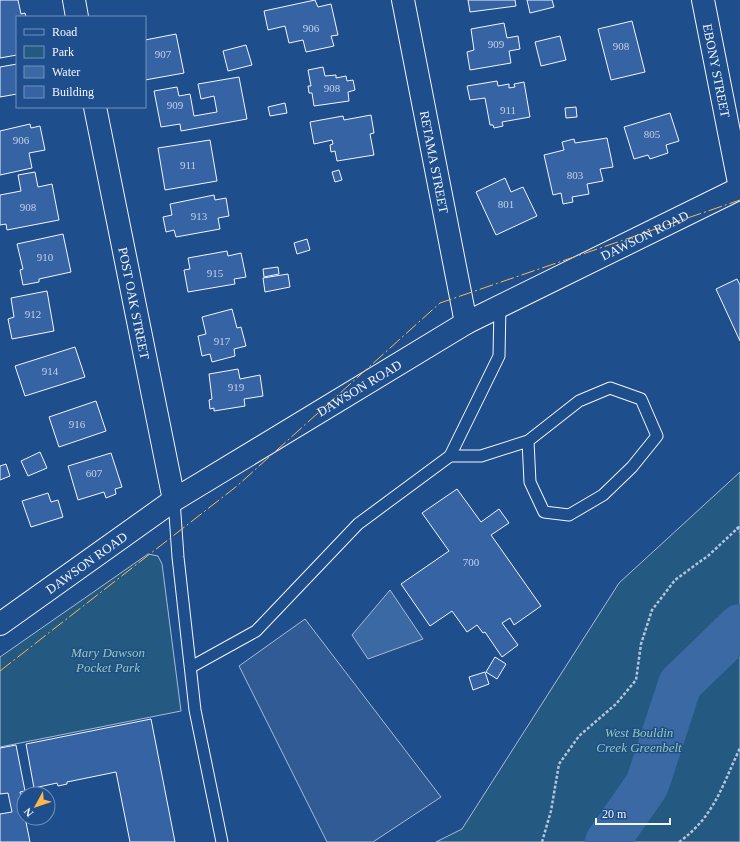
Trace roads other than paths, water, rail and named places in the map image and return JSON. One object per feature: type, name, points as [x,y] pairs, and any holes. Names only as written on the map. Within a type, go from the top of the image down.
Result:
[{"type":"street","points":[[74,0],[77,16]]},
{"type":"street","name":"RETAMA STREET","points":[[403,0],[466,323]]},
{"type":"street","name":"EBONY STREET","points":[[702,0],[740,188]]},
{"type":"street","name":"POST OAK STREET","points":[[96,108],[174,500]]},
{"type":"street","name":"DAWSON ROAD","points":[[0,624],[174,500],[466,323],[740,188]]},
{"type":"lane","points":[[191,667],[256,631],[358,524],[450,456],[499,356],[500,306]]},
{"type":"lane","points":[[450,456],[481,456],[528,441],[579,401],[610,388],[641,399],[657,436],[632,467],[603,495],[569,515],[544,512],[530,482],[528,441]]},
{"type":"lane","points":[[174,500],[178,557],[195,710],[222,842]]},
{"type":"water","points":[[390,590],[423,639],[368,659],[352,635]]},
{"type":"waterway","points":[[607,842],[647,785],[680,684],[740,626]]},
{"type":"park label","name":"Mary Dawson Pocket Park","points":[[108,660]]},
{"type":"park label","name":"West Bouldin Creek Greenbelt","points":[[639,740]]}]
